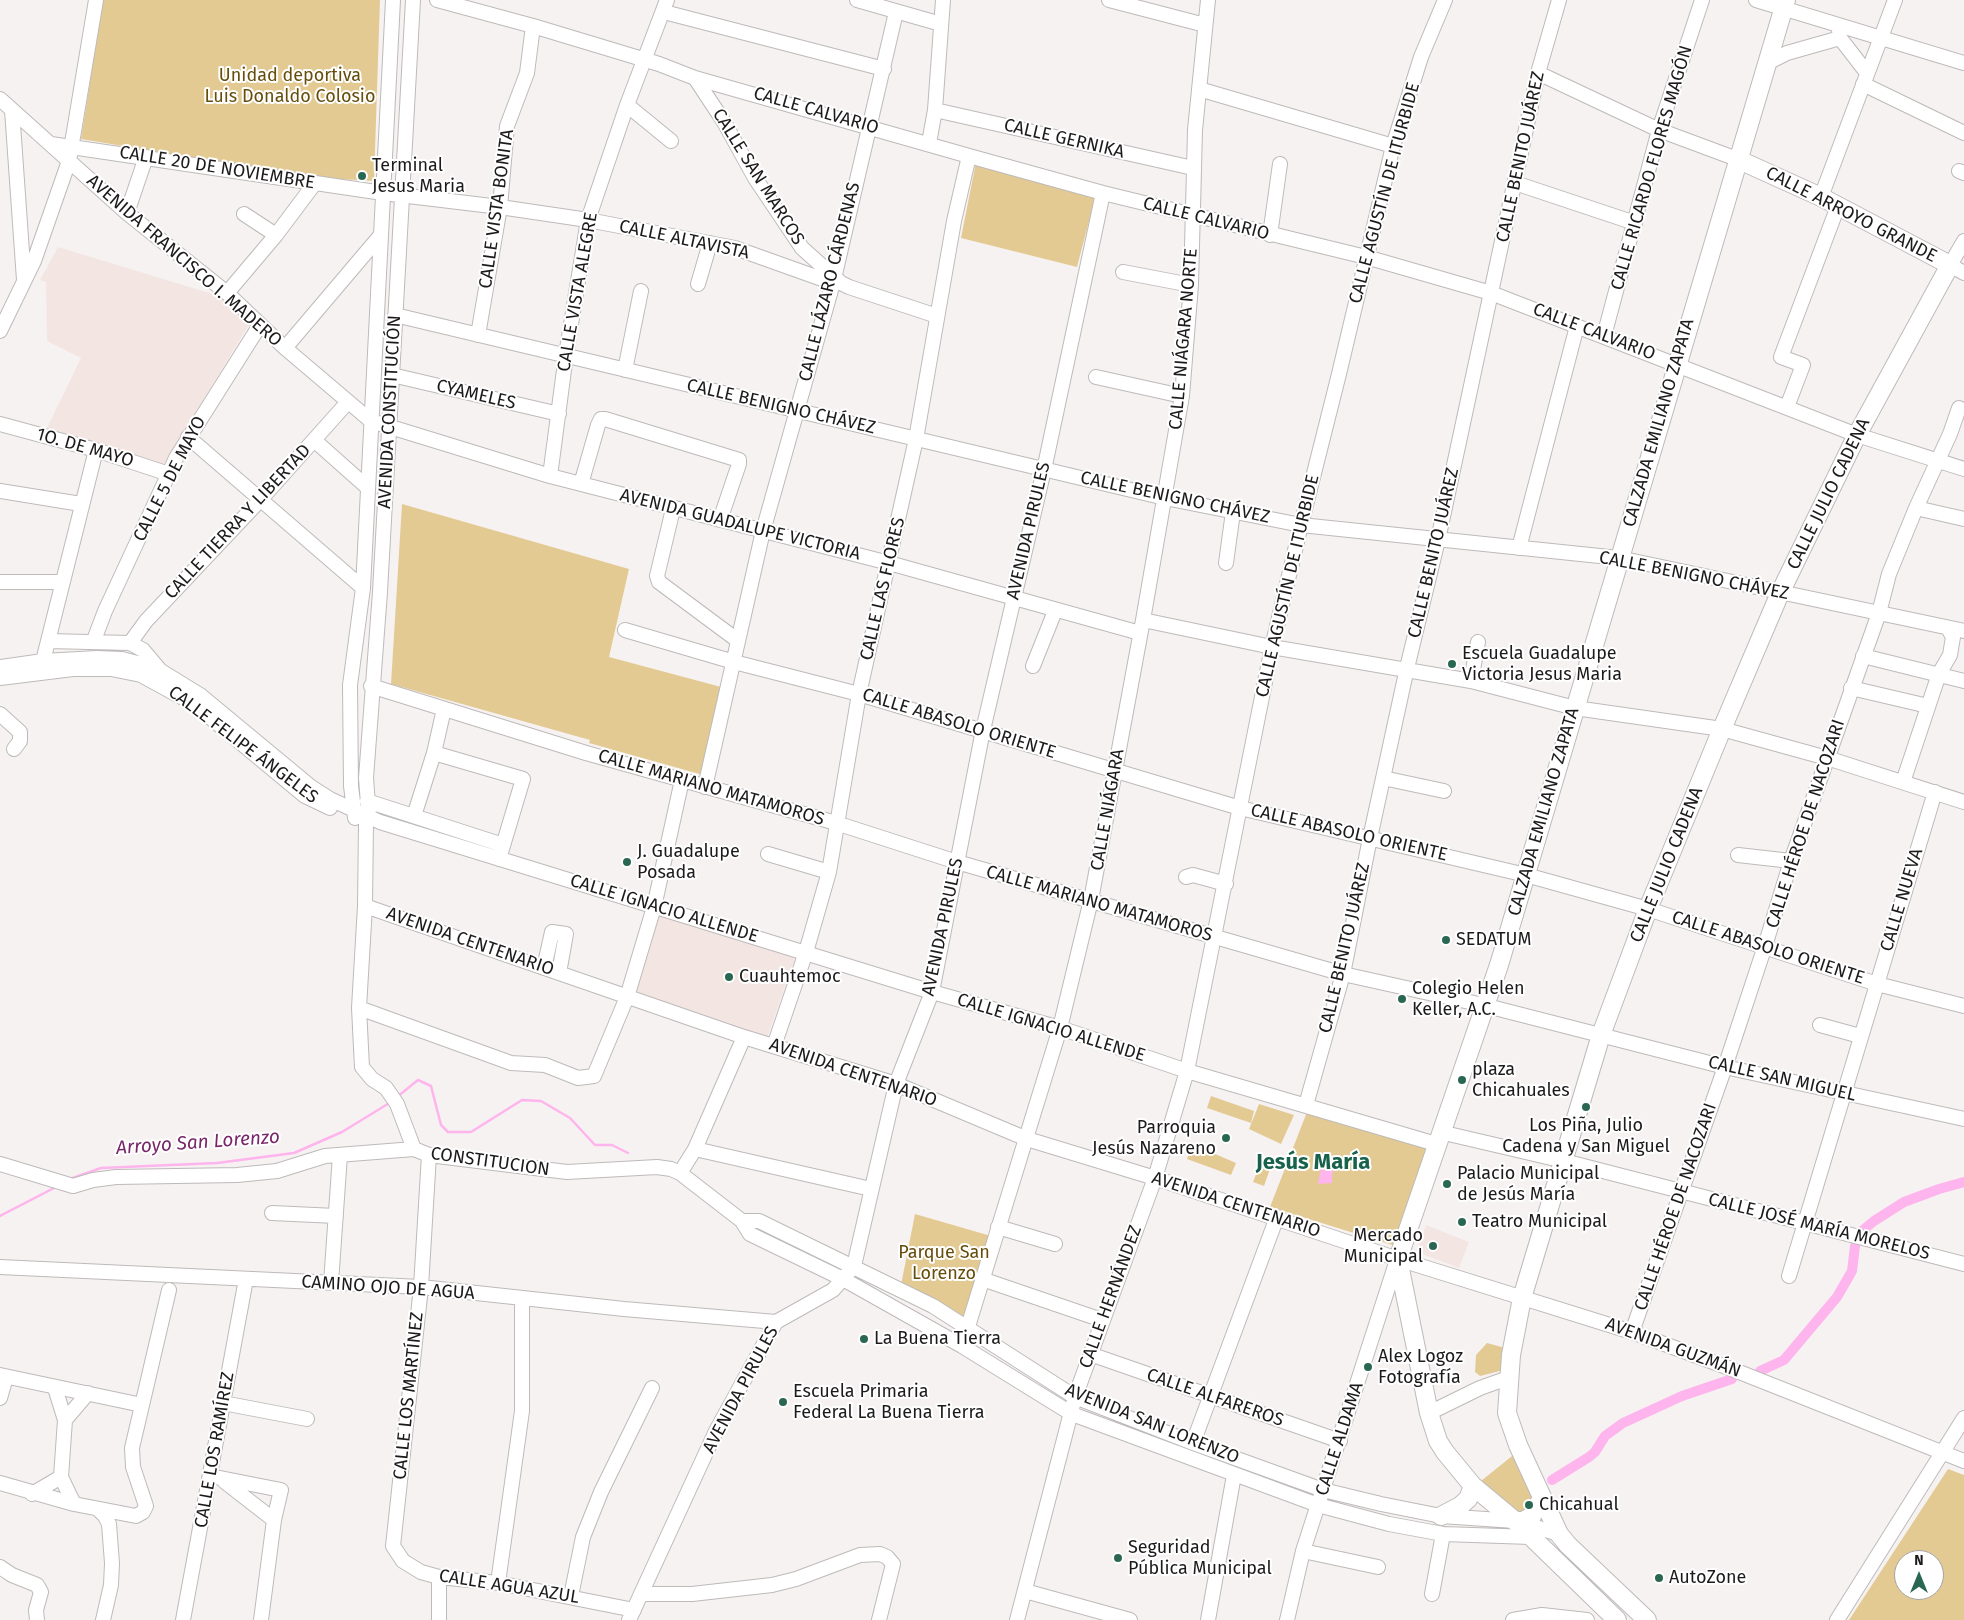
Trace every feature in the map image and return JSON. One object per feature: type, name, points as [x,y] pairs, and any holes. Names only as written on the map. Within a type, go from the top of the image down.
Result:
[{"type":"main road","name":"CALZADA EMILIANO ZAPATA","points":[[1398,1259],[1499,965],[1737,159],[1785,4]]},
{"type":"main road","name":"CALLE ARROYO GRANDE","points":[[1737,159],[1822,197],[1957,269]]},
{"type":"main road","name":"CALLE JULIO CADENA","points":[[1647,1620],[1564,1540],[1518,1445],[1507,1413],[1508,1378],[1522,1298],[1601,1035],[1648,909],[1722,729],[1780,593],[1857,435],[1957,269]]},
{"type":"main road","points":[[1398,1259],[1429,1413],[1438,1441],[1473,1486],[1515,1521],[1618,1620]]},
{"type":"main road","points":[[1442,1516],[1464,1502],[1473,1486]]},
{"type":"main road","points":[[1515,1521],[1522,1521],[1532,1516],[1542,1498]]},
{"type":"main road","points":[[1549,1554],[1555,1543],[1564,1540]]},
{"type":"street","points":[[0,331],[34,261],[69,161],[96,0]]},
{"type":"street","name":"AVENIDA CONSTITUCIÓN","points":[[365,818],[351,786],[350,685],[363,588],[393,0]]},
{"type":"street","name":"AVENIDA CONSTITUCIÓN","points":[[365,818],[390,427],[413,0]]},
{"type":"street","name":"CALLE CALVARIO","points":[[438,0],[533,26],[645,60],[695,78],[870,126],[969,156],[1193,216],[1366,257],[1491,293],[1857,435],[1964,469]]},
{"type":"street","points":[[857,0],[942,24]]},
{"type":"street","points":[[929,143],[934,110],[943,0]]},
{"type":"street","points":[[1109,0],[1206,25]]},
{"type":"street","name":"CALLE NIÁGARA NORTE","points":[[1165,498],[1182,396],[1191,285],[1192,168],[1208,0]]},
{"type":"street","name":"CALLE AGUSTÍN DE ITURBIDE","points":[[1156,1178],[1187,1071],[1272,647],[1301,524],[1340,374],[1366,257],[1394,146],[1421,57],[1445,0]]},
{"type":"street","name":"CALLE BENITO JUÁREZ","points":[[1306,1104],[1343,974],[1370,838],[1407,668],[1438,540],[1538,73],[1559,0]]},
{"type":"street","name":"CALLE RICARDO FLORES MAGÓN","points":[[1604,336],[1659,130],[1702,0]]},
{"type":"street","points":[[1756,0],[1785,4],[1839,32],[1880,39],[1964,63]]},
{"type":"street","points":[[1822,197],[1895,0]]},
{"type":"street","points":[[665,6],[884,69]]},
{"type":"street","name":"CALLE VISTA ALEGRE","points":[[550,476],[566,355],[588,220],[627,105],[665,6]]},
{"type":"street","name":"CALLE LÁZARO CÁRDENAS","points":[[705,787],[763,531],[833,280],[896,12]]},
{"type":"street","name":"CALLE VISTA BONITA","points":[[478,335],[500,207],[507,126],[527,73],[533,26]]},
{"type":"street","points":[[1767,63],[1839,32]]},
{"type":"street","points":[[1839,32],[1865,79],[1964,133]]},
{"type":"street","points":[[1538,73],[1659,130],[1737,159]]},
{"type":"street","name":"CALLE SAN MARCOS","points":[[695,78],[724,122],[755,178],[786,226],[802,248],[833,280],[937,316]]},
{"type":"street","points":[[1199,90],[1394,146]]},
{"type":"street","name":"AVENIDA FRANCISCO I. MADERO","points":[[0,99],[127,213],[227,293],[285,348],[347,403],[371,421]]},
{"type":"street","points":[[627,105],[671,141]]},
{"type":"street","points":[[12,110],[24,281]]},
{"type":"street","name":"CALLE GERNIKA","points":[[934,110],[1192,168]]},
{"type":"street","name":"CALLE 20 DE NOVIEMBRE","points":[[51,144],[71,145],[383,193]]},
{"type":"street","name":"CALLE LAS FLORES","points":[[774,1046],[806,952],[829,872],[858,694],[890,563],[916,439],[937,316],[969,156]]},
{"type":"street","points":[[127,213],[146,157]]},
{"type":"street","points":[[1270,235],[1280,164]]},
{"type":"street","points":[[227,293],[276,235],[315,183]]},
{"type":"street","points":[[1515,183],[1635,223]]},
{"type":"street","name":"CALLE ALTAVISTA","points":[[383,193],[588,220],[710,243],[735,248],[833,280]]},
{"type":"street","name":"AVENIDA PIRULES","points":[[632,1615],[716,1431],[776,1322],[833,1290],[854,1266],[896,1084],[932,992],[983,730],[1044,470],[1103,193]]},
{"type":"street","points":[[1787,407],[1803,366],[1780,357],[1838,206]]},
{"type":"street","points":[[244,214],[276,235]]},
{"type":"street","points":[[285,348],[380,236]]},
{"type":"street","points":[[1957,269],[1964,241]]},
{"type":"street","points":[[698,284],[710,243]]},
{"type":"street","points":[[1123,272],[1191,285]]},
{"type":"street","points":[[625,370],[641,291]]},
{"type":"street","name":"CALLE BENIGNO CHÁVEZ","points":[[396,315],[1044,470],[1233,512],[1301,524],[1619,558],[1964,631]]},
{"type":"street","name":"CALLE 5 DE MAYO","points":[[94,640],[105,610],[188,437],[260,325]]},
{"type":"street","points":[[1519,548],[1577,326]]},
{"type":"street","name":"CYAMELES","points":[[392,376],[559,414]]},
{"type":"street","points":[[1096,378],[1182,396]]},
{"type":"street","name":"CALLE TIERRA Y LIBERTAD","points":[[130,642],[146,621],[262,498],[347,403]]},
{"type":"street","name":"CALLE HÉROE DE NACOZARI","points":[[1632,1332],[1766,946],[1791,861],[1879,613],[1889,574],[1916,508],[1939,461],[1959,408]]},
{"type":"street","points":[[581,484],[598,425],[601,420],[605,419],[738,460],[739,464],[720,520]]},
{"type":"street","name":"AVENIDA GUADALUPE VICTORIA","points":[[371,421],[550,476],[890,563],[1056,611],[1407,668],[1471,681],[1575,708],[1722,729],[1827,758],[1964,802]]},
{"type":"street","name":"1O. DE MAYO","points":[[0,424],[96,450],[169,474]]},
{"type":"street","points":[[188,437],[262,498],[363,588]]},
{"type":"street","points":[[314,440],[368,488]]},
{"type":"street","points":[[43,661],[80,504],[96,450]]},
{"type":"street","points":[[0,491],[80,504]]},
{"type":"street","name":"CALLE NIÁGARA","points":[[962,1346],[1060,1028],[1091,900],[1165,498]]},
{"type":"street","points":[[1916,508],[1964,519]]},
{"type":"street","points":[[673,509],[657,576],[659,582],[737,640]]},
{"type":"street","points":[[1226,563],[1233,512]]},
{"type":"street","points":[[0,582],[61,582]]},
{"type":"street","points":[[1033,666],[1056,611]]},
{"type":"street","points":[[1903,782],[1939,674],[1950,655],[1952,637],[1948,628]]},
{"type":"street","name":"CALLE ABASOLO ORIENTE","points":[[625,630],[983,730],[1114,772],[1240,808],[1526,875],[1648,909],[1766,946],[1876,984],[1964,1006]]},
{"type":"street","points":[[48,641],[94,640],[130,642],[143,650],[161,671]]},
{"type":"street","points":[[1471,681],[1478,642]]},
{"type":"street","points":[[1864,656],[1964,682]]},
{"type":"street","name":"CALLE FELIPE ÁNGELES","points":[[0,667],[43,661],[112,658],[145,665],[161,671],[200,695],[311,787],[365,818]]},
{"type":"street","name":"CALLE FELIPE ÁNGELES","points":[[0,678],[73,669],[111,669],[142,675],[194,704],[305,796],[365,818]]},
{"type":"street","name":"CALLE MARIANO MATAMOROS","points":[[372,686],[705,787],[836,823],[957,862],[1215,938],[1343,974],[1484,1005],[1601,1035]]},
{"type":"street","points":[[1851,688],[1928,706]]},
{"type":"street","points":[[414,816],[434,753],[444,709]]},
{"type":"street","points":[[0,714],[20,732],[20,741],[14,749]]},
{"type":"street","points":[[434,753],[523,779],[499,860]]},
{"type":"street","points":[[1383,778],[1444,791]]},
{"type":"street","points":[[359,1008],[511,1063],[545,1065],[578,1078],[594,1076],[627,997],[654,907],[682,780]]},
{"type":"street","name":"CALLE NUEVA","points":[[1789,1276],[1935,792]]},
{"type":"street","points":[[367,801],[503,845]]},
{"type":"street","name":"CALLE IGNACIO ALLENDE","points":[[365,818],[932,992],[1060,1028],[1187,1071],[1438,1138]]},
{"type":"street","name":"CONSTITUCION","points":[[365,818],[365,906],[359,1008],[362,1067],[386,1088],[397,1104],[414,1149],[429,1155],[567,1172],[657,1167],[671,1169],[680,1173],[742,1221]]},
{"type":"street","points":[[768,854],[829,872]]},
{"type":"street","points":[[1738,855],[1791,861]]},
{"type":"street","points":[[1186,877],[1193,875],[1226,884]]},
{"type":"street","name":"AVENIDA CENTENARIO","points":[[365,906],[744,1037],[896,1084],[1027,1139],[1156,1178],[1398,1259]]},
{"type":"street","points":[[544,968],[552,932],[566,934],[559,973]]},
{"type":"street","points":[[1820,1025],[1860,1036]]},
{"type":"street","name":"CALLE SAN MIGUEL","points":[[1601,1035],[1725,1067],[1964,1119]]},
{"type":"street","points":[[680,1173],[695,1149],[744,1037]]},
{"type":"street","name":"CALLE JOSÉ MARÍA MORELOS","points":[[1438,1138],[1564,1162],[1964,1264]]},
{"type":"street","points":[[0,1164],[73,1186],[93,1180],[116,1177],[237,1176],[277,1171],[325,1156],[414,1149]]},
{"type":"street","points":[[695,1149],[872,1189]]},
{"type":"street","points":[[331,1283],[340,1155]]},
{"type":"street","name":"CALLE LOS MARTÍNEZ","points":[[393,1546],[421,1287],[429,1155]]},
{"type":"street","name":"CALLE HERNÁNDEZ","points":[[1017,1620],[1075,1397],[1156,1178]]},
{"type":"street","points":[[272,1213],[336,1216]]},
{"type":"street","points":[[1192,1443],[1277,1218]]},
{"type":"street","name":"AVENIDA SAN LORENZO","points":[[742,1221],[759,1221],[854,1266],[967,1326],[987,1342],[1075,1397],[1192,1443],[1323,1490],[1442,1516],[1515,1521],[1564,1540]]},
{"type":"street","name":"AVENIDA SAN LORENZO","points":[[742,1221],[750,1234],[843,1280],[962,1346],[1072,1414],[1318,1505],[1389,1524],[1444,1534],[1531,1537]]},
{"type":"street","points":[[998,1227],[1055,1244]]},
{"type":"street","name":"AVENIDA GUZMÁN","points":[[1398,1259],[1632,1332],[1738,1371],[1964,1461]]},
{"type":"street","name":"CALLE ALDAMA","points":[[1287,1620],[1303,1552],[1398,1259]]},
{"type":"street","name":"CAMINO OJO DE AGUA","points":[[0,1267],[421,1287],[776,1322]]},
{"type":"street","name":"CALLE LOS RAMÍREZ","points":[[183,1620],[216,1478],[223,1403],[246,1279]]},
{"type":"street","points":[[982,1280],[1102,1320]]},
{"type":"street","points":[[0,1483],[32,1494],[98,1509],[136,1516],[143,1512],[146,1506],[133,1467],[132,1448],[169,1290]]},
{"type":"street","points":[[498,1583],[522,1411],[522,1298]]},
{"type":"street","name":"CALLE ALFAREROS","points":[[1090,1354],[1340,1441]]},
{"type":"street","points":[[0,1398],[3,1376],[142,1405]]},
{"type":"street","points":[[1429,1413],[1480,1388],[1508,1378]]},
{"type":"street","points":[[55,1388],[66,1420],[62,1477],[74,1504]]},
{"type":"street","points":[[571,1596],[584,1537],[601,1492],[652,1388]]},
{"type":"street","points":[[66,1420],[88,1393]]},
{"type":"street","points":[[223,1403],[307,1419]]},
{"type":"street","points":[[1837,1620],[1964,1418]]},
{"type":"street","points":[[1208,1620],[1234,1475]]},
{"type":"street","points":[[32,1494],[62,1477]]},
{"type":"street","points":[[216,1478],[281,1490],[274,1520],[261,1620]]},
{"type":"street","points":[[216,1478],[274,1520]]},
{"type":"street","points":[[98,1509],[105,1516],[109,1524],[112,1563],[111,1585],[103,1620]]},
{"type":"street","points":[[1432,1594],[1444,1534]]},
{"type":"street","name":"CALLE AGUA AZUL","points":[[393,1546],[403,1561],[421,1572],[439,1577],[498,1583],[571,1596],[632,1615]]},
{"type":"street","points":[[1303,1552],[1378,1567]]},
{"type":"street","points":[[642,1594],[692,1594],[772,1585],[796,1580],[860,1555],[880,1554],[887,1557],[893,1564],[879,1620]]},
{"type":"street","points":[[0,1567],[12,1575],[36,1584],[41,1592],[36,1610],[37,1620]]},
{"type":"street","points":[[439,1577],[439,1620]]},
{"type":"street","points":[[1025,1591],[1130,1620]]},
{"type":"street","points":[[1513,1620],[1542,1615],[1587,1620]]},
{"type":"shaded area","points":[[58,247],[219,296],[250,323],[164,464],[47,428],[81,358],[47,341],[46,282],[40,280]]},
{"type":"shaded area","points":[[656,913],[796,955],[767,1038],[632,991]]},
{"type":"shaded area","points":[[1327,1154],[1338,1162],[1332,1174],[1332,1183],[1318,1184],[1322,1164]]},
{"type":"shaded area","points":[[1426,1225],[1469,1242],[1459,1268],[1417,1252]]},
{"type":"green space","name":"Unidad deportiva Luis Donaldo Colosio","points":[[103,0],[380,0],[374,181],[307,177],[81,139]]},
{"type":"green space","points":[[976,162],[1096,194],[1077,267],[961,238]]},
{"type":"green space","points":[[402,504],[629,569],[609,657],[725,688],[703,775],[589,743],[590,740],[391,684]]},
{"type":"green space","points":[[1211,1096],[1254,1111],[1251,1123],[1207,1108]]},
{"type":"green space","points":[[1259,1104],[1294,1115],[1281,1144],[1249,1129]]},
{"type":"green space","points":[[1307,1112],[1433,1147],[1399,1247],[1270,1207]]},
{"type":"green space","points":[[1192,1144],[1236,1163],[1231,1175],[1187,1159]]},
{"type":"green space","points":[[1262,1159],[1272,1163],[1264,1186],[1253,1182]]},
{"type":"green space","name":"Parque San Lorenzo","points":[[915,1214],[991,1236],[965,1321],[901,1285]]},
{"type":"green space","points":[[1487,1343],[1509,1349],[1504,1370],[1480,1376],[1475,1372],[1476,1355]]},
{"type":"green space","points":[[1517,1452],[1532,1482],[1534,1509],[1516,1514],[1499,1501],[1481,1481]]},
{"type":"green space","points":[[1948,1469],[1964,1475],[1964,1620],[1849,1620],[1894,1551],[1894,1600],[1944,1600],[1944,1550],[1895,1550]]},
{"type":"waterway","name":"Arroyo San Lorenzo","points":[[397,1097],[418,1080],[431,1086],[441,1125],[448,1132],[471,1132],[522,1100],[541,1101],[570,1118],[595,1145],[612,1145],[628,1153]]},
{"type":"waterway","name":"Arroyo San Lorenzo","points":[[70,1179],[101,1168],[217,1163],[294,1153],[342,1132],[391,1102]]},
{"type":"waterway","name":"Arroyo San Lorenzo","points":[[1862,1231],[1904,1202],[1964,1182]]},
{"type":"waterway","name":"Arroyo San Lorenzo","points":[[0,1216],[56,1187]]},
{"type":"waterway","name":"Arroyo San Lorenzo","points":[[1760,1371],[1784,1360],[1837,1297],[1852,1271],[1855,1246]]},
{"type":"waterway","name":"Arroyo San Lorenzo","points":[[1552,1480],[1589,1457],[1595,1452],[1605,1436],[1623,1423],[1682,1396],[1732,1379]]},
{"type":"place","name":"Terminal Jesus Maria","points":[[362,176]]},
{"type":"place","name":"Escuela Guadalupe Victoria Jesus Maria","points":[[1452,664]]},
{"type":"place","name":"J. Guadalupe Posada","points":[[627,862]]},
{"type":"place","name":"SEDATUM","points":[[1446,940]]},
{"type":"place","name":"Cuauhtemoc","points":[[729,977]]},
{"type":"place","name":"Colegio Helen Keller, A.C.","points":[[1402,999]]},
{"type":"place","name":"plaza Chicahuales","points":[[1462,1080]]},
{"type":"place","name":"Los Piña, Julio Cadena y San Miguel","points":[[1586,1107]]},
{"type":"place","name":"Parroquia Jesús Nazareno","points":[[1226,1138]]},
{"type":"place","name":"Palacio Municipal de Jesús María","points":[[1447,1184]]},
{"type":"place","name":"Teatro Municipal","points":[[1462,1222]]},
{"type":"place","name":"Mercado Municipal","points":[[1433,1246]]},
{"type":"place","name":"La Buena Tierra","points":[[864,1339]]},
{"type":"place","name":"Alex Logoz Fotografía","points":[[1368,1367]]},
{"type":"place","name":"Escuela Primaria Federal La Buena Tierra","points":[[783,1402]]},
{"type":"place","name":"Chicahual","points":[[1529,1505]]},
{"type":"place","name":"Seguridad Pública Municipal","points":[[1118,1558]]},
{"type":"place","name":"AutoZone","points":[[1659,1578]]},
{"type":"district","name":"Jesús María","points":[[1313,1163]]}]
